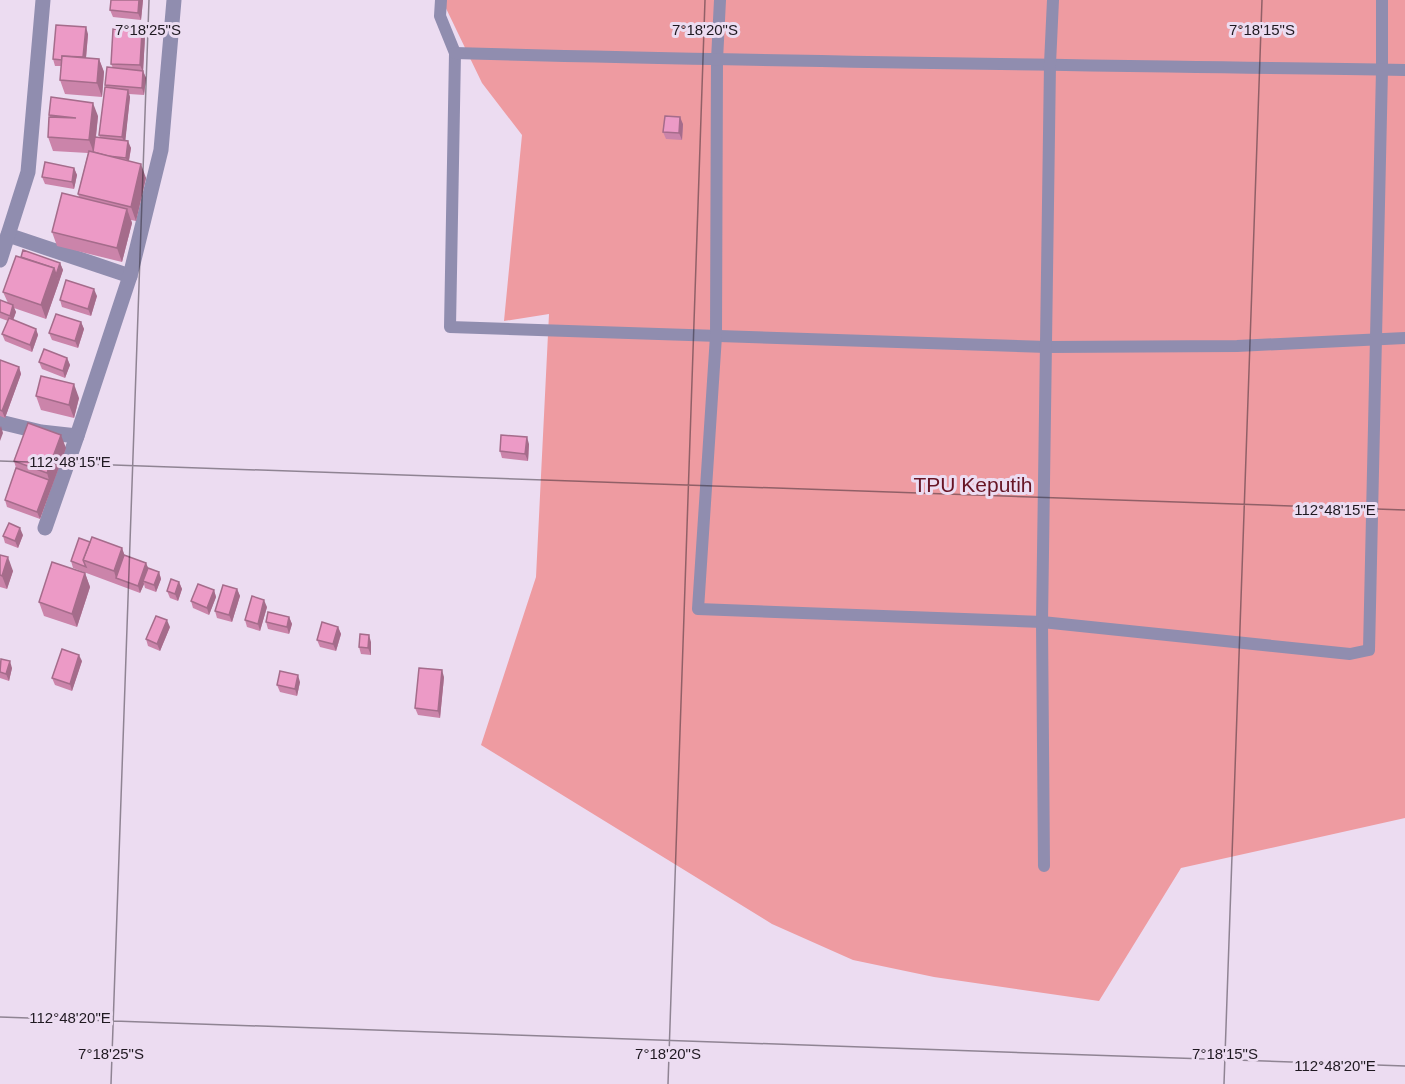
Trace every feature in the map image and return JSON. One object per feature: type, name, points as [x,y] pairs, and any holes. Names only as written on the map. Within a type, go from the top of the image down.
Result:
[{"type":"street","points":[[0,260],[28,172],[42,0]]},
{"type":"street","points":[[45,528],[130,276],[161,150],[174,0]]},
{"type":"street","points":[[8,235],[130,276]]},
{"type":"street","points":[[0,422],[48,434],[77,436]]},
{"type":"lane","points":[[441,0],[440,16],[455,54],[450,327],[1047,347],[1237,346],[1405,338]]},
{"type":"lane","points":[[720,0],[717,60],[716,336],[698,609],[1042,622],[1350,654],[1370,650],[1382,0]]},
{"type":"lane","points":[[1044,866],[1042,622],[1050,64],[1053,0]]},
{"type":"lane","points":[[455,54],[1405,70]]},
{"type":"green space","name":"TPU Keputih","points":[[442,0],[1405,0],[1405,818],[1181,868],[1099,1001],[934,977],[853,960],[772,924],[481,745],[536,577],[549,314],[504,321],[522,135],[482,83]]},
{"type":"building","points":[[111,0],[139,0],[138,13],[110,10]]},
{"type":"building","points":[[56,25],[86,27],[83,57],[62,56],[62,60],[53,59]]},
{"type":"building","points":[[113,29],[142,31],[140,65],[111,64]]},
{"type":"building","points":[[62,56],[99,59],[97,83],[60,80]]},
{"type":"building","points":[[107,67],[143,71],[142,88],[105,85]]},
{"type":"building","points":[[105,87],[128,90],[122,137],[99,135]]},
{"type":"building","points":[[51,97],[93,103],[89,140],[48,137],[49,117],[76,118],[49,115]]},
{"type":"building","points":[[665,116],[680,117],[679,133],[663,132]]},
{"type":"building","points":[[95,137],[128,141],[126,158],[93,152]]},
{"type":"building","points":[[89,151],[141,164],[131,207],[78,194]]},
{"type":"building","points":[[45,162],[74,168],[72,182],[42,177]]},
{"type":"building","points":[[62,193],[127,209],[117,248],[52,232]]},
{"type":"building","points":[[23,250],[60,263],[56,275],[54,268],[21,257]]},
{"type":"building","points":[[16,256],[54,268],[41,305],[3,292]]},
{"type":"building","points":[[66,280],[94,289],[88,309],[60,300]]},
{"type":"building","points":[[0,300],[13,305],[10,316],[0,312]]},
{"type":"building","points":[[56,314],[81,322],[75,341],[49,333]]},
{"type":"building","points":[[9,318],[36,329],[30,345],[2,334]]},
{"type":"building","points":[[44,349],[67,358],[63,371],[39,362]]},
{"type":"building","points":[[0,360],[19,367],[2,411],[0,410]]},
{"type":"building","points":[[41,376],[74,384],[69,405],[36,396]]},
{"type":"building","points":[[28,423],[61,435],[47,473],[14,461]]},
{"type":"building","points":[[501,435],[527,437],[525,454],[500,451]]},
{"type":"building","points":[[16,468],[49,480],[37,512],[5,500]]},
{"type":"building","points":[[9,523],[20,528],[15,541],[3,536]]},
{"type":"building","points":[[92,537],[122,548],[114,571],[83,560]]},
{"type":"building","points":[[79,538],[90,542],[83,560],[86,567],[71,561]]},
{"type":"building","points":[[0,555],[8,557],[2,576],[0,575]]},
{"type":"building","points":[[124,555],[146,563],[138,586],[116,578]]},
{"type":"building","points":[[52,562],[85,573],[72,614],[39,602]]},
{"type":"building","points":[[148,568],[159,572],[154,585],[143,581]]},
{"type":"building","points":[[171,579],[179,582],[175,594],[167,591]]},
{"type":"building","points":[[198,584],[214,590],[207,608],[191,601]]},
{"type":"building","points":[[223,585],[237,589],[229,615],[215,611]]},
{"type":"building","points":[[252,596],[264,600],[258,624],[245,620]]},
{"type":"building","points":[[268,612],[289,617],[287,627],[266,622]]},
{"type":"building","points":[[156,616],[167,620],[157,644],[146,639]]},
{"type":"building","points":[[322,622],[338,627],[333,644],[317,640]]},
{"type":"building","points":[[360,634],[369,635],[368,648],[359,647]]},
{"type":"building","points":[[62,649],[79,655],[70,684],[52,678]]},
{"type":"building","points":[[1,659],[10,661],[6,674],[0,672]]},
{"type":"building","points":[[419,668],[442,670],[438,711],[415,708]]},
{"type":"building","points":[[280,671],[298,675],[295,689],[277,685]]}]
